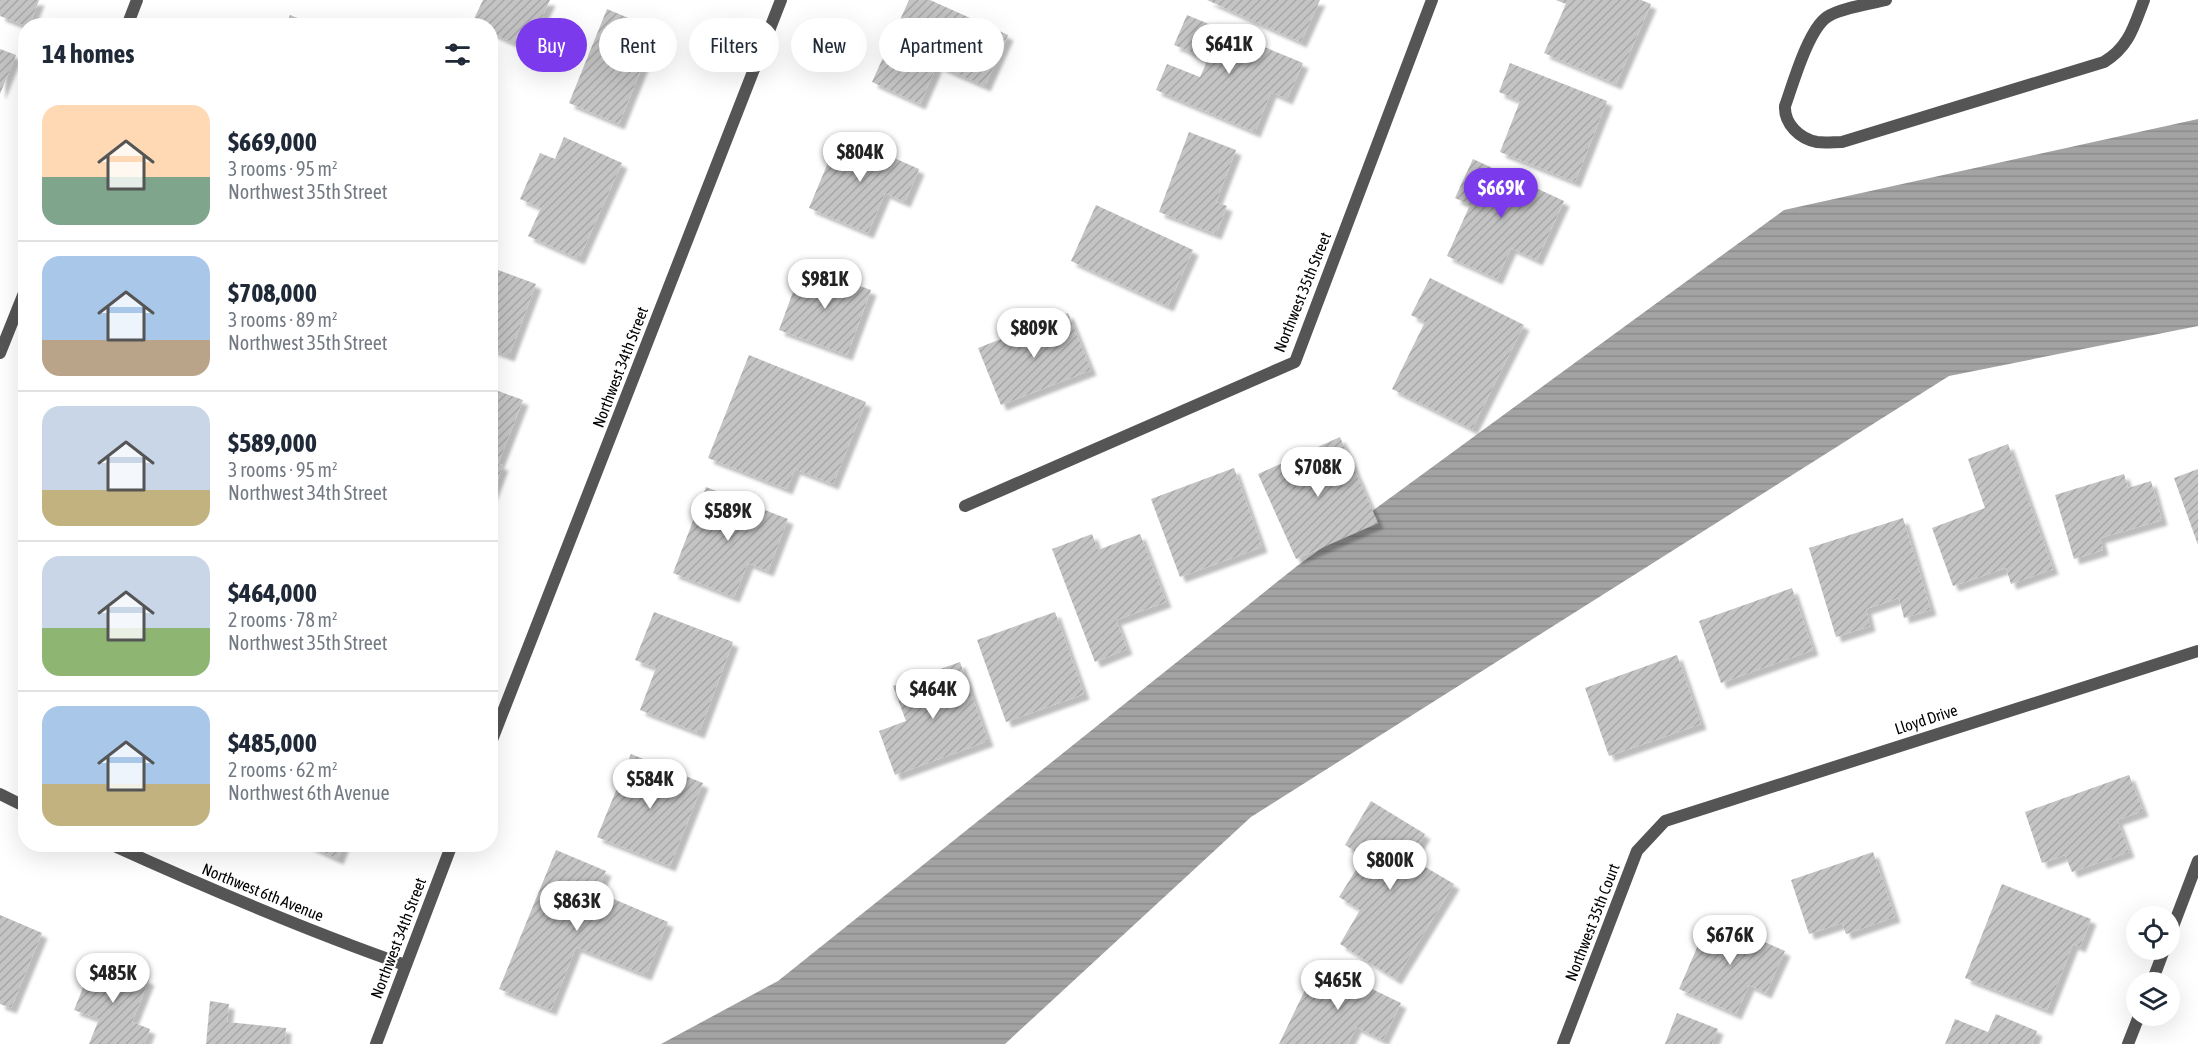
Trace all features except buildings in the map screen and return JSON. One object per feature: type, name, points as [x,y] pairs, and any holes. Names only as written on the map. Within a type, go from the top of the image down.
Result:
[{"type":"street","points":[[130,18],[137,0]]},
{"type":"street","name":"Northwest 34th Street","points":[[498,725],[781,0]]},
{"type":"street","name":"Northwest 35th Street","points":[[965,506],[1295,362],[1432,0]]},
{"type":"street","points":[[1886,0],[1836,13],[1827,17],[1819,25],[1803,54],[1785,106],[1785,115],[1790,126],[1800,134],[1816,142],[1842,142],[2104,62],[2124,45],[2144,0]]},
{"type":"street","points":[[0,353],[18,308]]},
{"type":"street","name":"Lloyd Drive","points":[[1665,821],[2198,651]]},
{"type":"street","points":[[0,794],[18,803]]},
{"type":"street","name":"Northwest 35th Court","points":[[1563,1044],[1637,851],[1665,821]]},
{"type":"street","name":"Northwest 6th Avenue","points":[[128,852],[226,896],[358,949],[405,965]]},
{"type":"street","name":"Northwest 34th Street","points":[[376,1044],[449,852]]},
{"type":"street","points":[[2180,908],[2198,861]]},
{"type":"street","points":[[2128,1044],[2135,1026]]},
{"type":"shaded area","points":[[2198,119],[2198,326],[1949,376],[1251,817],[1005,1044],[661,1044],[778,981],[1297,566],[1784,210]]}]
